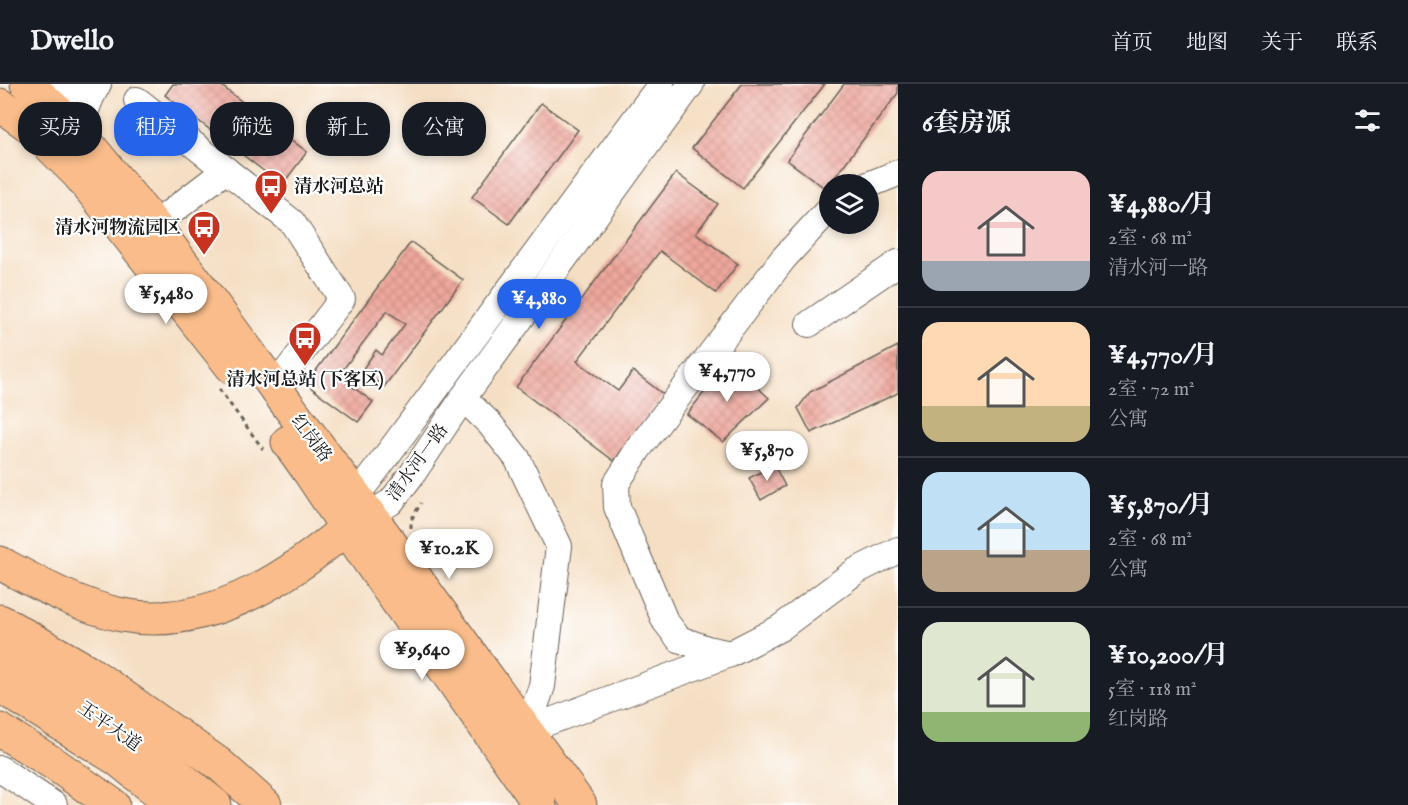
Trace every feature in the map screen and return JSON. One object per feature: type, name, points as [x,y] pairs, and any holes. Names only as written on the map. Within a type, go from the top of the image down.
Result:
[{"type":"main road","name":"红岗路","points":[[38,89],[50,102]]},
{"type":"main road","name":"红岗路","points":[[0,105],[31,127],[78,174],[235,371],[306,466],[357,513],[527,730],[580,805]]},
{"type":"main road","name":"红岗路","points":[[97,156],[154,225],[274,388],[357,513],[540,805]]},
{"type":"main road","points":[[0,563],[67,597],[102,609],[146,618],[172,616],[204,611],[237,600],[283,576],[305,562],[357,513]]},
{"type":"main road","points":[[0,621],[86,670],[219,764],[265,805]]},
{"type":"main road","name":"玉平大道","points":[[0,655],[47,682],[148,752],[215,805]]},
{"type":"main road","name":"玉平大道","points":[[0,686],[117,759],[174,805]]},
{"type":"main road","points":[[0,730],[113,805]]},
{"type":"street","points":[[38,89],[68,93],[89,84]]},
{"type":"street","points":[[89,102],[98,84]]},
{"type":"street","name":"清水河一路","points":[[357,513],[380,466],[661,84]]},
{"type":"street","name":"清水河一路","points":[[357,513],[391,502],[463,398],[691,84]]},
{"type":"street","points":[[137,100],[292,222],[342,299],[274,388]]},
{"type":"street","points":[[154,225],[226,170]]},
{"type":"street","points":[[879,181],[898,173]]},
{"type":"street","points":[[730,654],[679,639],[665,621],[617,507],[616,484],[639,448],[783,259],[819,220]]},
{"type":"street","points":[[809,324],[898,263]]},
{"type":"street","points":[[463,398],[490,424],[517,458],[559,546],[542,686],[527,730]]},
{"type":"street","points":[[527,730],[730,654],[780,628],[856,571],[898,550]]},
{"type":"street","points":[[0,769],[54,805]]},
{"type":"building","points":[[173,84],[219,84],[242,102],[210,102],[210,130],[198,120],[198,102],[174,102],[165,95]]},
{"type":"building","points":[[742,84],[825,84],[743,188],[692,148]]},
{"type":"building","points":[[844,84],[898,84],[898,93],[837,174],[819,174],[819,184],[787,160]]},
{"type":"building","points":[[541,103],[578,130],[509,224],[472,197]]},
{"type":"building","points":[[294,142],[306,153],[282,185],[244,156],[294,156]]},
{"type":"building","points":[[676,173],[718,204],[696,233],[738,264],[716,293],[660,251],[577,361],[618,391],[633,371],[664,395],[614,461],[516,387]]},
{"type":"building","points":[[411,242],[463,280],[384,387],[362,370],[376,350],[382,355],[405,324],[387,311],[338,376],[373,402],[358,422],[306,384]]},
{"type":"building","points":[[898,346],[898,393],[811,433],[798,408],[810,392]]},
{"type":"building","points":[[729,361],[769,398],[723,442],[687,414]]},
{"type":"building","points":[[774,465],[785,486],[761,500],[749,478]]},
{"type":"place","name":"清水河总站","points":[[271,215]]},
{"type":"place","name":"清水河物流园区","points":[[204,256]]},
{"type":"place","name":"清水河总站 (下客区)","points":[[305,367]]}]
